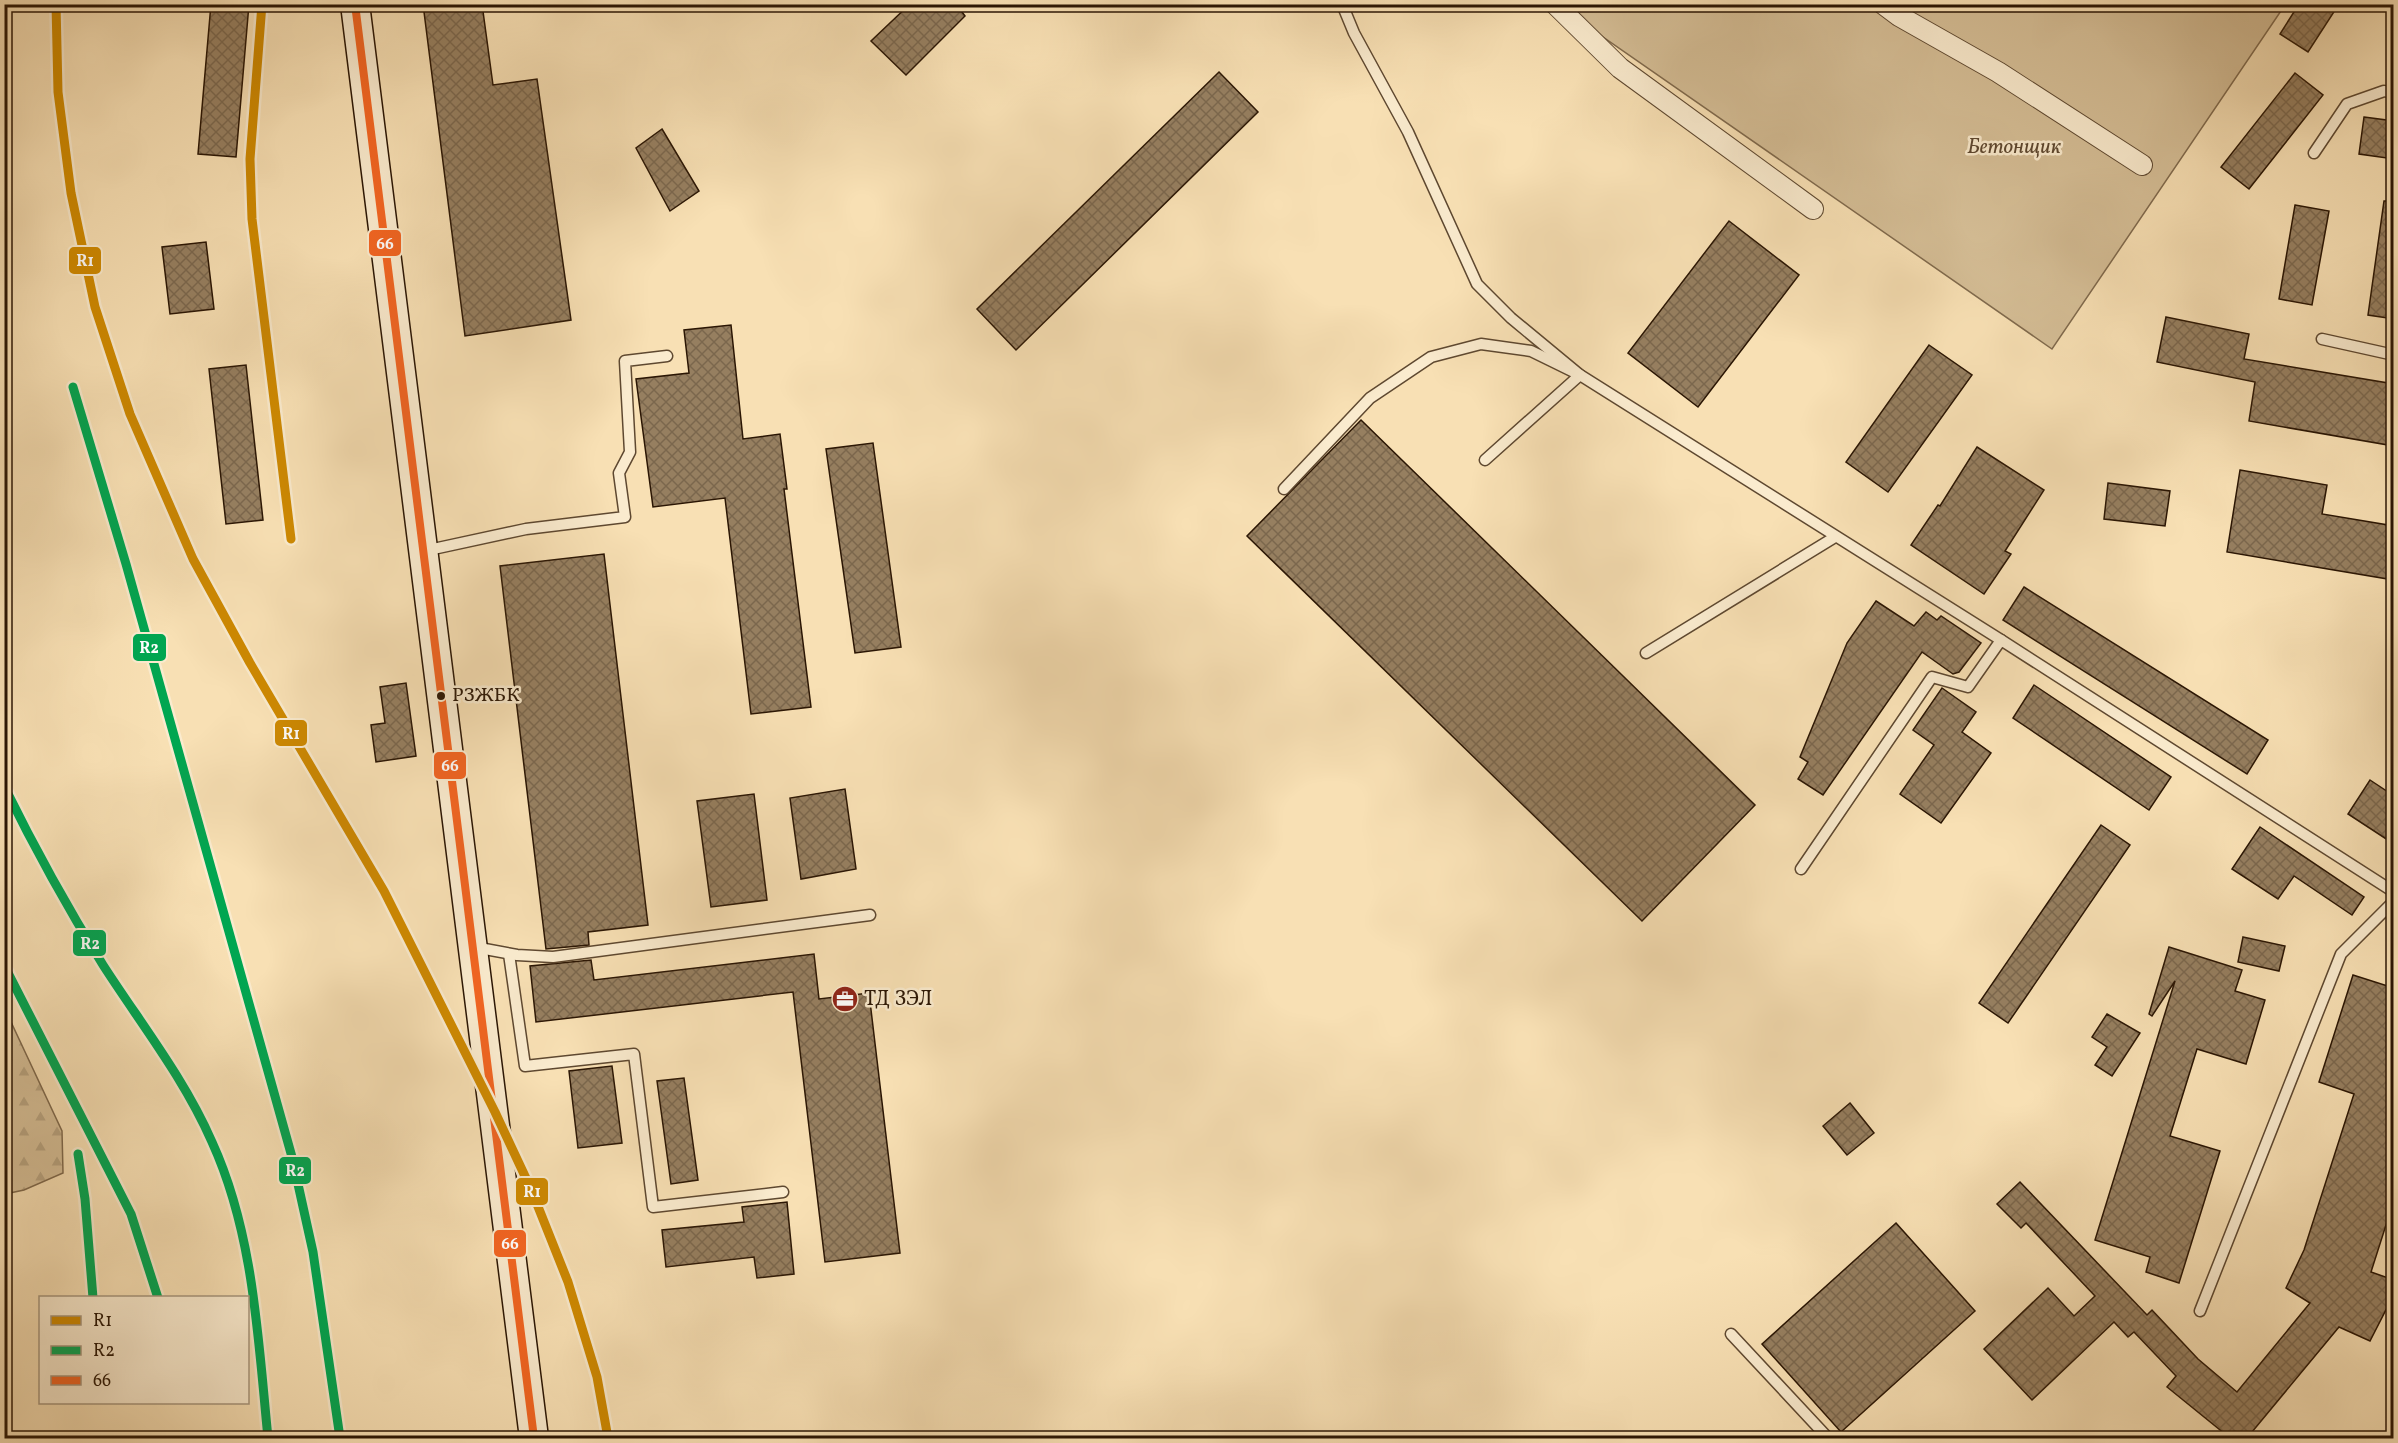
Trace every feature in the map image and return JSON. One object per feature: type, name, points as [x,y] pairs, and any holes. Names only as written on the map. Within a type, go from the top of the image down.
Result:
[{"type":"street","points":[[355,4],[534,1438]]},
{"type":"street","points":[[1555,4],[1620,68],[1813,209]]},
{"type":"street","points":[[1883,4],[1899,16],[1998,72],[2142,165]]},
{"type":"lane","points":[[1342,4],[1354,33],[1408,132],[1477,284],[1511,318],[1580,375]]},
{"type":"lane","points":[[2314,153],[2347,104],[2384,91],[2394,93]]},
{"type":"lane","points":[[2322,339],[2394,355]]},
{"type":"lane","points":[[1284,489],[1370,398],[1431,357],[1481,344],[1531,351],[1580,375],[2001,640],[2394,892]]},
{"type":"lane","points":[[423,551],[525,529],[625,517],[619,473],[630,452],[625,361],[667,357]]},
{"type":"lane","points":[[1485,460],[1580,375]]},
{"type":"lane","points":[[1646,653],[1835,537]]},
{"type":"lane","points":[[1801,869],[1932,676],[1968,687],[2001,640]]},
{"type":"lane","points":[[2200,1311],[2341,954],[2394,901]]},
{"type":"lane","points":[[474,947],[509,954],[553,957],[870,915]]},
{"type":"lane","points":[[509,954],[525,1066],[634,1054],[653,1207],[783,1192]]},
{"type":"lane","points":[[1731,1334],[1828,1438]]},
{"type":"green space","name":"Бетонщик","points":[[1557,5],[2285,5],[2052,349]]},
{"type":"green space","points":[[4,1007],[62,1131],[63,1173],[24,1190],[5,1194]]},
{"type":"building","points":[[211,4],[249,4],[236,157],[198,154]]},
{"type":"building","points":[[423,4],[482,4],[493,85],[537,79],[571,320],[465,336]]},
{"type":"building","points":[[910,4],[956,4],[965,16],[906,75],[871,41]]},
{"type":"building","points":[[2299,4],[2339,4],[2308,52],[2280,34]]},
{"type":"building","points":[[1219,72],[1258,112],[1016,350],[977,309]]},
{"type":"building","points":[[2295,73],[2323,95],[2249,189],[2221,167]]},
{"type":"building","points":[[2364,117],[2394,121],[2394,159],[2359,154]]},
{"type":"building","points":[[662,129],[699,191],[670,211],[636,148]]},
{"type":"building","points":[[2384,201],[2394,201],[2394,319],[2368,315]]},
{"type":"building","points":[[2295,205],[2329,211],[2312,305],[2279,299]]},
{"type":"building","points":[[1729,221],[1799,275],[1698,407],[1628,353]]},
{"type":"building","points":[[206,242],[214,309],[170,314],[162,247]]},
{"type":"building","points":[[2166,317],[2249,334],[2244,359],[2394,384],[2394,446],[2249,421],[2255,382],[2157,362]]},
{"type":"building","points":[[731,325],[743,439],[780,434],[787,489],[784,489],[811,707],[751,714],[725,498],[653,507],[636,379],[689,373],[684,330]]},
{"type":"building","points":[[1929,345],[1972,375],[1888,492],[1846,462]]},
{"type":"building","points":[[246,365],[263,520],[226,524],[209,369]]},
{"type":"building","points":[[1361,420],[1755,805],[1642,921],[1247,536]]},
{"type":"building","points":[[873,443],[901,647],[855,653],[826,449]]},
{"type":"building","points":[[1977,447],[2044,490],[2005,551],[2011,554],[1984,594],[1911,545],[1938,505],[1940,506]]},
{"type":"building","points":[[2240,470],[2327,485],[2322,514],[2394,526],[2394,580],[2227,552]]},
{"type":"building","points":[[2108,483],[2170,491],[2165,526],[2104,519]]},
{"type":"building","points":[[604,554],[648,925],[588,932],[589,945],[546,949],[500,566]]},
{"type":"building","points":[[2024,587],[2268,740],[2247,774],[2003,620]]},
{"type":"building","points":[[1876,601],[1914,626],[1926,612],[1937,620],[1941,616],[1981,643],[1959,672],[1953,674],[1922,652],[1823,795],[1798,779],[1808,762],[1800,757],[1847,643]]},
{"type":"building","points":[[406,683],[416,756],[376,762],[371,725],[385,723],[380,687]]},
{"type":"building","points":[[2034,685],[2171,777],[2149,810],[2013,718]]},
{"type":"building","points":[[1942,688],[1976,712],[1962,732],[1991,753],[1941,823],[1900,794],[1934,745],[1913,730]]},
{"type":"building","points":[[2370,780],[2394,796],[2394,844],[2348,814]]},
{"type":"building","points":[[845,789],[856,869],[801,879],[790,798]]},
{"type":"building","points":[[754,794],[767,900],[711,907],[697,801]]},
{"type":"building","points":[[2101,825],[2130,845],[2008,1023],[1979,1003]]},
{"type":"building","points":[[2260,827],[2364,897],[2352,915],[2294,876],[2278,899],[2232,869]]},
{"type":"building","points":[[2243,937],[2285,946],[2279,971],[2238,962]]},
{"type":"building","points":[[2169,947],[2242,970],[2235,991],[2265,1000],[2246,1064],[2197,1049],[2170,1136],[2220,1151],[2179,1283],[2146,1272],[2150,1257],[2095,1240],[2175,981],[2152,1016],[2149,1014]]},
{"type":"building","points":[[814,954],[819,999],[869,993],[900,1253],[825,1262],[793,992],[536,1022],[530,966],[591,960],[594,980]]},
{"type":"building","points":[[2353,975],[2394,988],[2394,1200],[2371,1272],[2394,1280],[2394,1294],[2370,1341],[2339,1327],[2247,1438],[2230,1438],[2167,1387],[2176,1376],[2134,1332],[2128,1337],[2114,1322],[2032,1400],[1984,1349],[2048,1288],[2074,1316],[2095,1296],[2026,1223],[2021,1228],[1997,1204],[2020,1182],[2147,1315],[2152,1310],[2198,1359],[2237,1392],[2310,1303],[2286,1288],[2304,1250],[2354,1094],[2319,1082]]},
{"type":"building","points":[[2107,1014],[2140,1033],[2112,1076],[2095,1065],[2107,1047],[2092,1037]]},
{"type":"building","points":[[612,1066],[622,1143],[578,1148],[569,1071]]},
{"type":"building","points":[[684,1078],[698,1180],[671,1184],[657,1081]]},
{"type":"building","points":[[1850,1103],[1874,1133],[1847,1155],[1823,1126]]},
{"type":"building","points":[[787,1202],[794,1274],[757,1278],[754,1257],[666,1267],[662,1230],[744,1222],[742,1207]]},
{"type":"building","points":[[1896,1223],[1975,1311],[1841,1432],[1762,1344]]},
{"type":"transit line","name":"R1","points":[[56,4],[58,92],[71,193],[95,307],[130,414],[193,559],[250,663],[384,891],[531,1189],[568,1282],[597,1377],[608,1438]]},
{"type":"transit line","name":"R1","points":[[262,4],[250,159],[252,219],[291,539]]},
{"type":"transit line","name":"66","points":[[355,4],[534,1438]]},
{"type":"transit line","name":"R2","points":[[73,387],[126,564],[292,1157],[313,1252],[340,1438]]},
{"type":"transit line","name":"R2","points":[[4,786],[77,921],[103,965],[175,1073],[212,1142],[226,1177],[246,1250],[257,1325],[268,1438]]},
{"type":"transit line","name":"R2","points":[[4,965],[131,1214],[157,1296]]},
{"type":"transit line","name":"R2","points":[[78,1154],[85,1199],[93,1296]]},
{"type":"place","name":"РЗЖБК","points":[[441,696]]},
{"type":"place","name":"ТД ЗЭЛ","points":[[845,999]]}]
